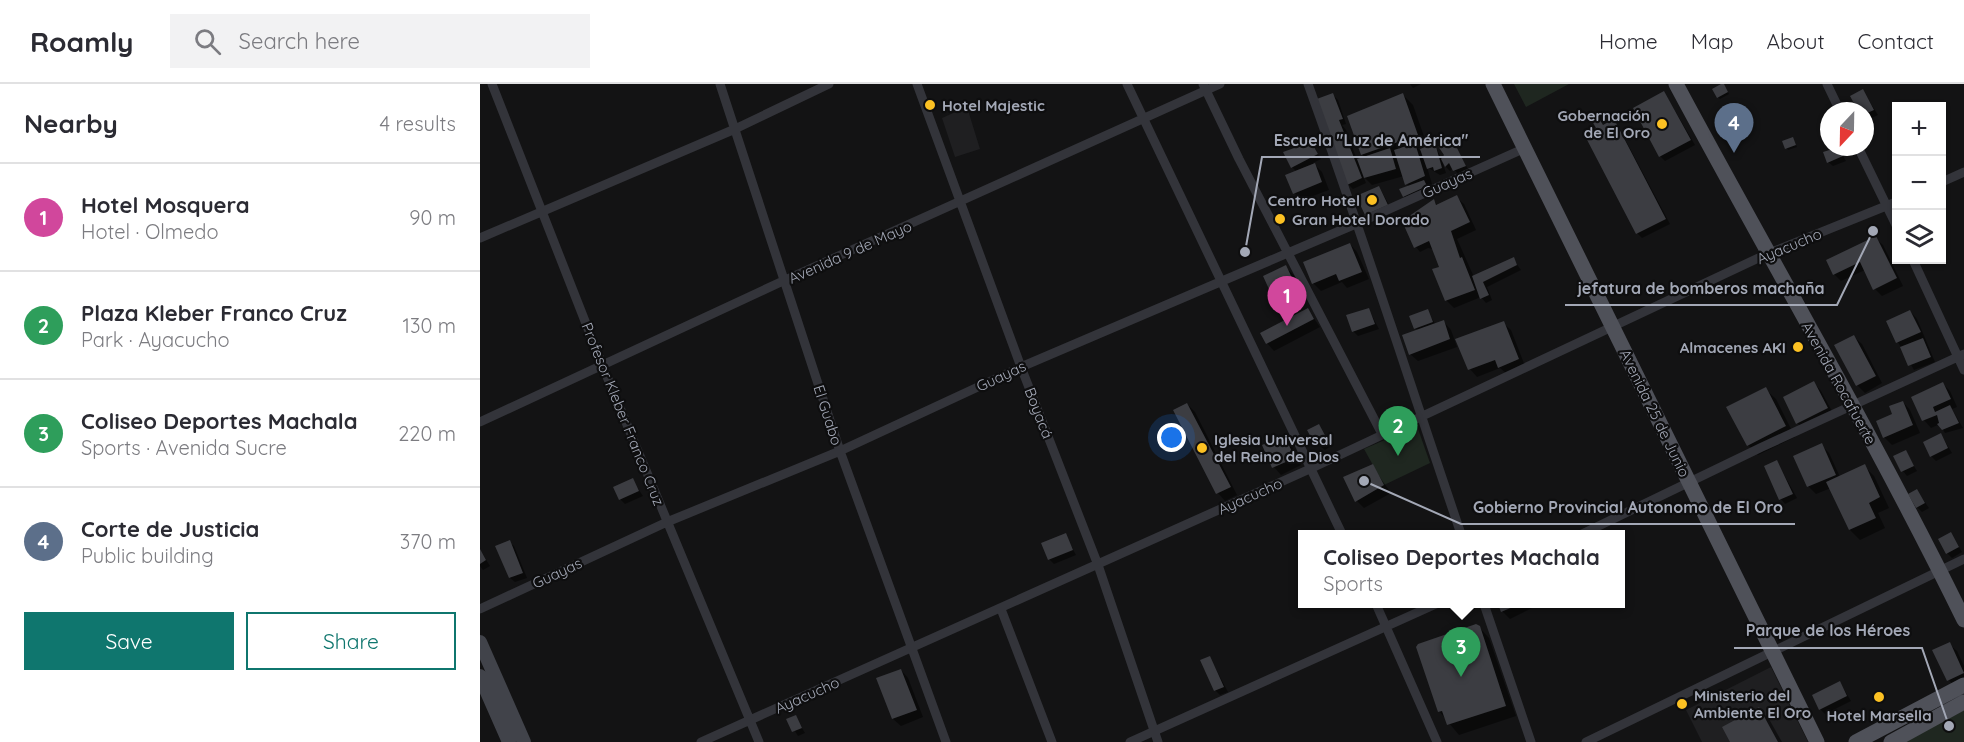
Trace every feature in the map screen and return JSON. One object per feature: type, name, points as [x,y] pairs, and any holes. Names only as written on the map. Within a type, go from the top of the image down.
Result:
[{"type":"main road","name":"Avenida 25 de Junio","points":[[1493,84],[1817,742]]},
{"type":"main road","name":"Avenida Rocafuerte","points":[[1676,84],[1852,406],[1964,620]]},
{"type":"main road","points":[[1856,742],[1964,685]]},
{"type":"main road","points":[[1891,742],[1964,702]]},
{"type":"street","name":"Profesor Kleber Franco Cruz","points":[[492,84],[603,367],[759,742]]},
{"type":"street","name":"El Guabo","points":[[720,84],[840,451],[910,649],[946,742]]},
{"type":"street","points":[[480,238],[735,129],[830,84]]},
{"type":"street","name":"Boyacá","points":[[917,84],[1021,367],[1098,565],[1158,742]]},
{"type":"street","points":[[1127,84],[1340,530]]},
{"type":"street","name":"Avenida 9 de Mayo","points":[[480,422],[603,367],[783,281],[1144,118],[1205,87],[1220,84]]},
{"type":"street","points":[[1308,84],[1359,223],[1460,530]]},
{"type":"street","points":[[1827,84],[1836,102]]},
{"type":"street","points":[[1205,87],[1287,252],[1382,434]]},
{"type":"street","name":"Guayas","points":[[480,609],[667,522],[840,451],[1021,367],[1359,223],[1525,148]]},
{"type":"street","points":[[1863,156],[1892,204]]},
{"type":"street","points":[[1946,180],[1964,172]]},
{"type":"street","name":"Ayacucho","points":[[701,742],[1312,468],[1614,328],[1767,254],[1892,204]]},
{"type":"street","points":[[1915,264],[1961,356],[1964,370]]},
{"type":"street","points":[[1590,530],[1762,447],[1961,356]]},
{"type":"street","points":[[1586,742],[1964,559]]},
{"type":"street","points":[[1378,608],[1437,742]]},
{"type":"street","points":[[1130,742],[1426,608]]},
{"type":"street","points":[[1487,608],[1531,742]]},
{"type":"street","points":[[1001,609],[1052,742]]},
{"type":"street","points":[[480,642],[524,742]]},
{"type":"street","points":[[480,676],[509,742]]},
{"type":"shaded area","points":[[1514,84],[1569,84],[1526,107]]},
{"type":"shaded area","points":[[967,107],[980,149],[955,157],[942,118]]},
{"type":"shaded area","points":[[1417,426],[1430,463],[1384,485],[1364,449]]},
{"type":"shaded area","points":[[1771,667],[1808,742],[1702,742],[1686,710]]},
{"type":"shaded area","points":[[1964,710],[1964,742],[1905,742]]},
{"type":"building","points":[[1724,84],[1728,92],[1717,98],[1712,89]]},
{"type":"building","points":[[1863,89],[1870,102],[1853,102],[1850,96]]},
{"type":"building","name":"Gobernación de El Oro","points":[[1664,91],[1691,140],[1659,157],[1633,108]]},
{"type":"building","points":[[1333,93],[1343,119],[1339,120],[1362,178],[1347,185],[1314,100]]},
{"type":"building","points":[[1403,93],[1418,135],[1361,155],[1347,116]]},
{"type":"building","points":[[1599,118],[1603,125],[1614,119],[1666,219],[1636,234],[1584,134],[1596,128],[1592,121]]},
{"type":"building","points":[[1793,137],[1796,145],[1785,149],[1782,141]]},
{"type":"building","points":[[1452,138],[1466,166],[1453,171],[1449,163],[1445,167],[1441,159],[1444,155],[1438,146]]},
{"type":"building","points":[[1311,142],[1318,154],[1291,168],[1283,152]]},
{"type":"building","points":[[1415,143],[1425,176],[1405,185],[1394,150]]},
{"type":"building","points":[[1435,143],[1442,168],[1434,171],[1433,167],[1427,169],[1420,149]]},
{"type":"building","points":[[1390,148],[1396,169],[1364,178],[1357,159]]},
{"type":"building","points":[[1824,156],[1843,156],[1827,163]]},
{"type":"building","points":[[1315,163],[1322,182],[1293,194],[1285,175]]},
{"type":"building","points":[[1424,180],[1427,186],[1403,197],[1399,189]]},
{"type":"building","name":"Centro Hotel","points":[[1379,186],[1388,205],[1365,215],[1356,196]]},
{"type":"building","points":[[1457,195],[1470,222],[1451,231],[1460,258],[1462,257],[1475,290],[1445,301],[1432,269],[1439,267],[1429,241],[1414,248],[1402,221],[1434,199],[1436,205]]},
{"type":"building","points":[[1876,236],[1897,278],[1873,290],[1860,262],[1833,275],[1826,260]]},
{"type":"building","points":[[1350,243],[1362,272],[1339,281],[1336,274],[1312,284],[1303,262]]},
{"type":"building","points":[[1514,257],[1517,265],[1483,282],[1489,295],[1480,299],[1472,276]]},
{"type":"building","points":[[1286,265],[1297,289],[1274,300],[1263,276]]},
{"type":"building","points":[[1308,308],[1314,319],[1266,344],[1260,333]]},
{"type":"building","points":[[1369,308],[1375,324],[1352,332],[1346,315]]},
{"type":"building","points":[[1428,309],[1433,322],[1414,329],[1409,316]]},
{"type":"building","points":[[1910,310],[1921,332],[1896,343],[1886,321]]},
{"type":"building","points":[[1444,320],[1450,339],[1409,355],[1402,335]]},
{"type":"building","points":[[1504,321],[1519,359],[1498,368],[1495,360],[1468,370],[1455,339]]},
{"type":"building","points":[[1854,335],[1876,376],[1856,386],[1834,345]]},
{"type":"building","points":[[1923,338],[1931,357],[1908,366],[1900,347]]},
{"type":"building","points":[[1814,381],[1828,408],[1796,424],[1783,397]]},
{"type":"building","points":[[1943,382],[1951,399],[1933,407],[1935,412],[1950,405],[1959,423],[1942,430],[1937,424],[1939,423],[1937,415],[1922,421],[1911,397]]},
{"type":"building","points":[[1766,387],[1786,426],[1747,446],[1726,407]]},
{"type":"building","points":[[1903,401],[1913,425],[1883,438],[1876,421],[1892,414],[1889,406]]},
{"type":"building","name":"Iglesia Universal del Reino de Dios","points":[[1187,403],[1231,487],[1216,494],[1173,410]]},
{"type":"building","points":[[1319,424],[1328,441],[1319,446],[1314,443],[1307,430]]},
{"type":"building","points":[[1941,433],[1948,448],[1930,457],[1923,442]]},
{"type":"building","points":[[1284,435],[1295,458],[1272,468],[1262,445]]},
{"type":"building","points":[[1822,443],[1836,475],[1807,487],[1793,456]]},
{"type":"building","points":[[1906,450],[1914,466],[1901,472],[1893,456]]},
{"type":"building","points":[[1777,460],[1793,494],[1779,500],[1764,466]]},
{"type":"building","points":[[1373,464],[1384,485],[1355,502],[1343,477]]},
{"type":"building","points":[[1865,464],[1880,497],[1869,503],[1876,518],[1849,530],[1826,482]]},
{"type":"building","points":[[633,478],[639,491],[619,500],[613,487]]},
{"type":"building","points":[[1917,489],[1925,503],[1916,508],[1908,494]]},
{"type":"building","points":[[1951,532],[1959,547],[1946,554],[1938,539]]},
{"type":"building","points":[[1066,533],[1073,550],[1048,560],[1041,543]]},
{"type":"building","points":[[510,540],[523,573],[509,578],[495,546]]},
{"type":"building","points":[[480,549],[486,560],[480,564]]},
{"type":"building","points":[[1476,624],[1480,626],[1506,706],[1447,725],[1442,711],[1438,712],[1416,647],[1418,644]]},
{"type":"building","points":[[1950,642],[1964,673],[1947,681],[1932,650]]},
{"type":"building","points":[[1210,656],[1224,687],[1214,691],[1200,660]]},
{"type":"building","points":[[901,669],[917,710],[892,719],[876,678]]},
{"type":"building","points":[[1840,681],[1847,696],[1819,710],[1812,695]]},
{"type":"building","points":[[1759,707],[1778,742],[1730,742],[1722,727]]},
{"type":"building","points":[[796,715],[802,728],[792,732],[786,719]]},
{"type":"place","name":"Hotel Majestic","points":[[930,105]]},
{"type":"place","name":"Gobernación de El Oro","points":[[1662,124]]},
{"type":"place","name":"Corte de Justicia","points":[[1734,153]]},
{"type":"place","name":"Centro Hotel","points":[[1372,200]]},
{"type":"place","name":"Gran Hotel Dorado","points":[[1280,219]]},
{"type":"place","name":"jefatura de bomberos machaña","points":[[1873,231]]},
{"type":"place","name":"Escuela \"Luz de América\"","points":[[1245,252]]},
{"type":"place","name":"Hotel Mosquera","points":[[1287,326]]},
{"type":"place","name":"Almacenes AKI","points":[[1798,347]]},
{"type":"place","name":"Iglesia Universal del Reino de Dios","points":[[1202,448]]},
{"type":"place","name":"Plaza Kleber Franco Cruz","points":[[1398,456]]},
{"type":"place","name":"Gobierno Provincial Autonomo de El Oro","points":[[1364,481]]},
{"type":"place","name":"Coliseo Deportes Machala","points":[[1461,677]]},
{"type":"place","name":"Hotel Marsella","points":[[1879,697]]},
{"type":"place","name":"Ministerio del Ambiente El Oro","points":[[1682,704]]},
{"type":"place","name":"Parque de los Héroes","points":[[1949,726]]}]
